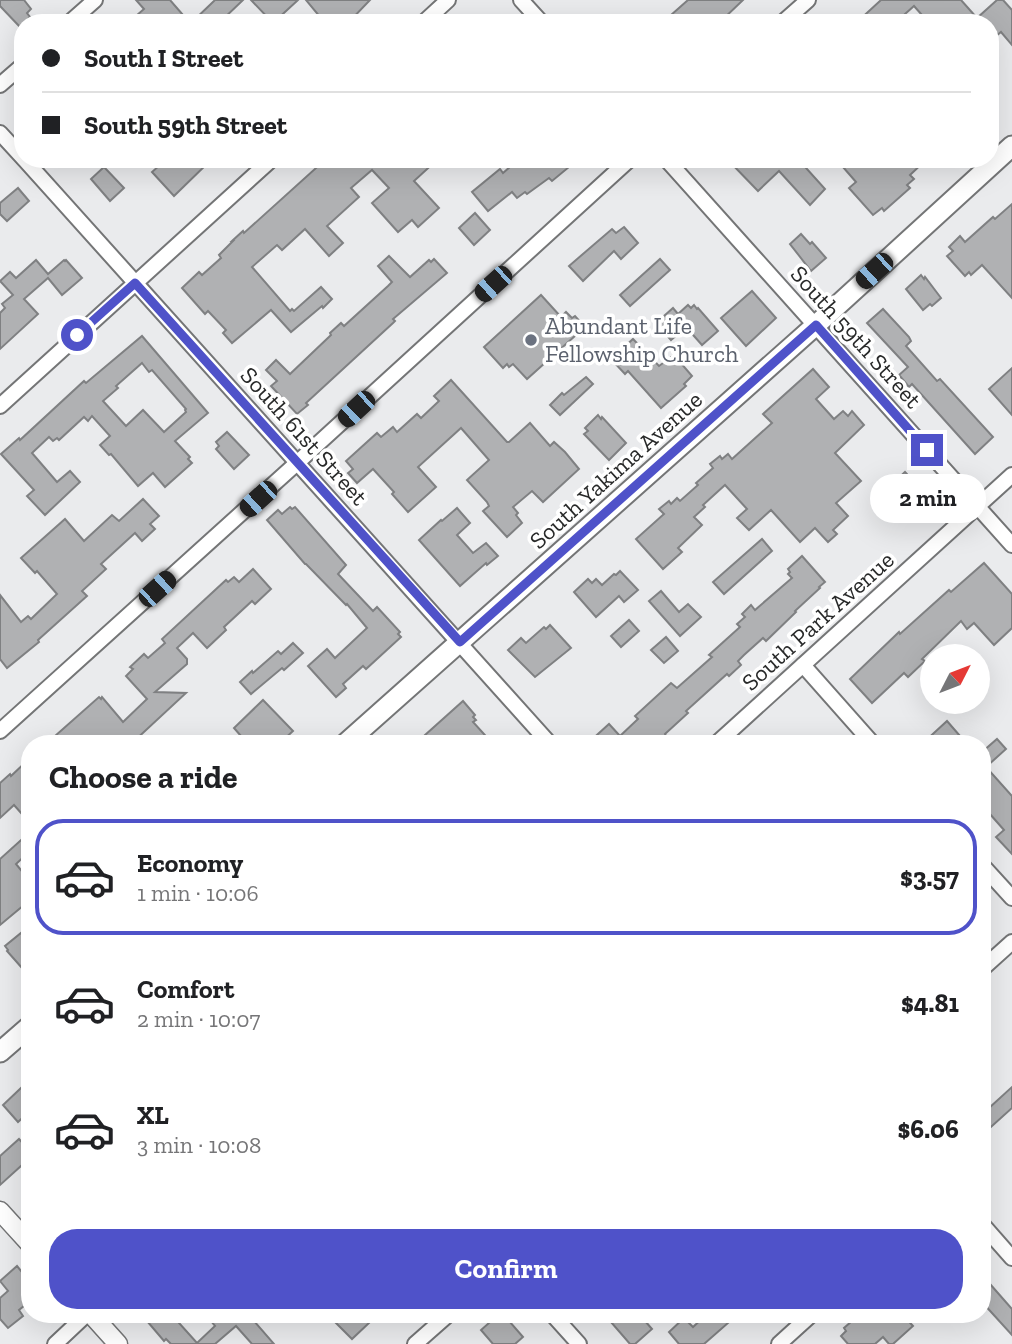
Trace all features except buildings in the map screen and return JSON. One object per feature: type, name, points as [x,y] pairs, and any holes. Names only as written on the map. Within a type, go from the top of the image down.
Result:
[{"type":"main road","name":"South Yakima Avenue","points":[[999,158],[1012,146]]},
{"type":"main road","name":"South Yakima Avenue","points":[[355,735],[816,325],[988,168]]},
{"type":"main road","points":[[0,1052],[21,1034]]},
{"type":"street","points":[[79,14],[94,0]]},
{"type":"street","points":[[433,14],[448,0]]},
{"type":"street","points":[[522,0],[534,14]]},
{"type":"street","points":[[792,14],[808,0]]},
{"type":"street","points":[[0,85],[14,73]]},
{"type":"street","name":"South 61st Street","points":[[0,133],[14,149]]},
{"type":"street","name":"South 61st Street","points":[[31,168],[542,735]]},
{"type":"street","points":[[0,406],[262,168]]},
{"type":"street","points":[[0,731],[620,168]]},
{"type":"street","name":"South 59th Street","points":[[674,168],[1012,545]]},
{"type":"street","name":"South Park Avenue","points":[[726,735],[1012,475]]},
{"type":"street","points":[[803,665],[865,735]]},
{"type":"street","points":[[991,875],[1012,898]]},
{"type":"street","points":[[991,961],[1012,942]]},
{"type":"street","points":[[0,1211],[21,1234]]},
{"type":"street","points":[[991,1234],[1012,1258]]},
{"type":"street","points":[[55,1344],[79,1323]]},
{"type":"street","points":[[98,1323],[118,1344]]},
{"type":"street","points":[[415,1344],[439,1323]]},
{"type":"street","points":[[560,1323],[579,1344]]},
{"type":"street","points":[[779,1344],[802,1323]]},
{"type":"place","name":"Abundant Life Fellowship Church","points":[[531,340]]},
{"type":"route","points":[[77,335],[135,283],[460,642],[816,325],[927,450]]}]
